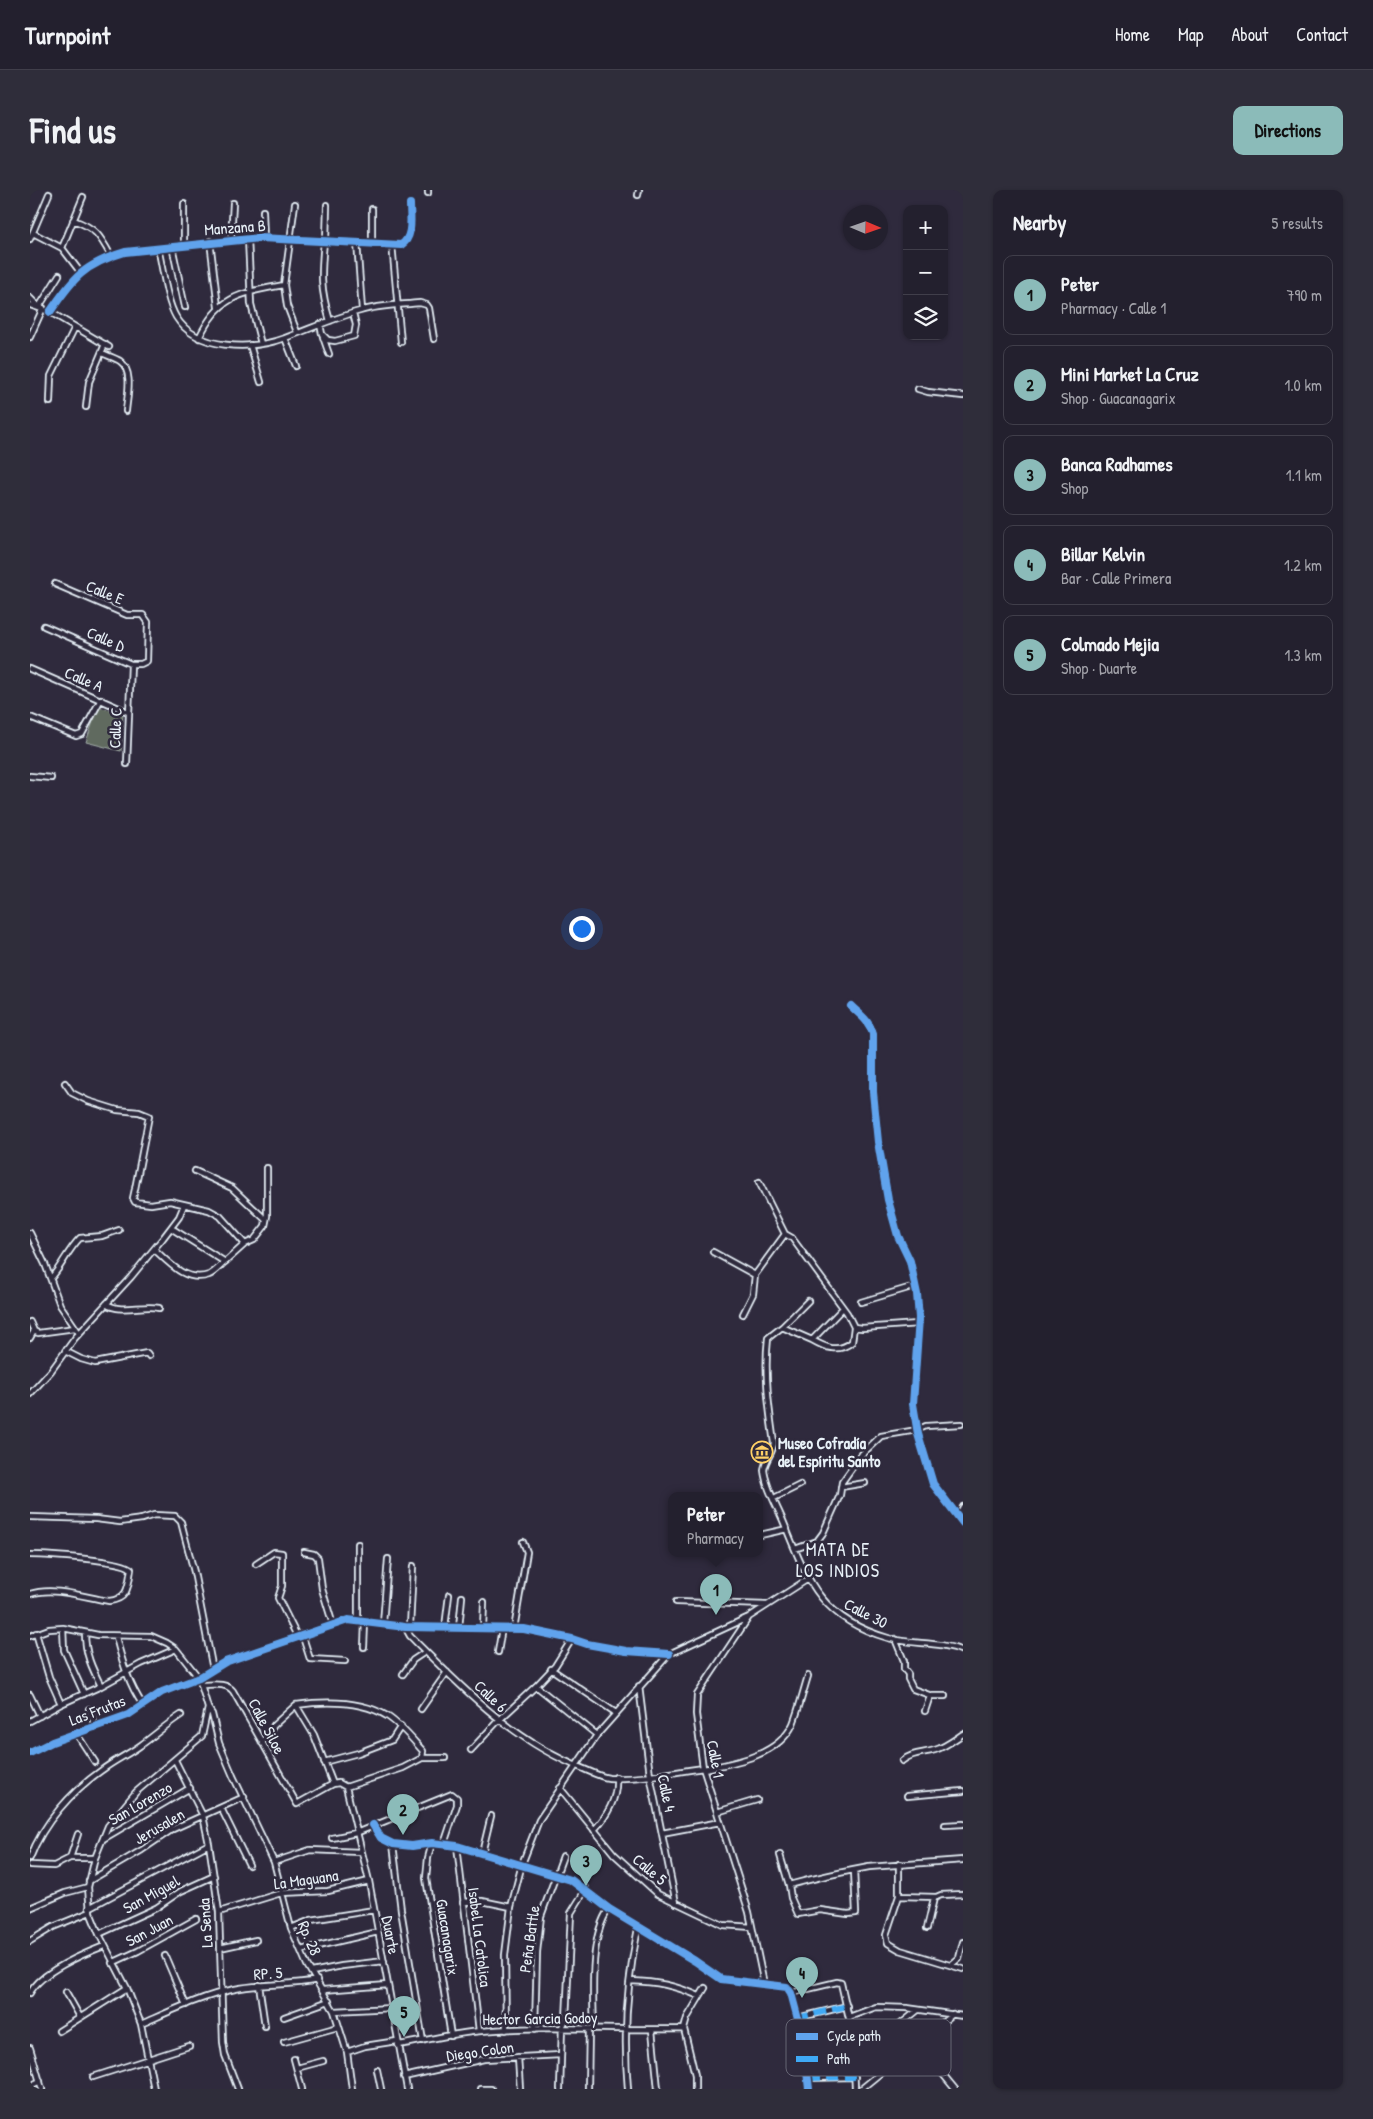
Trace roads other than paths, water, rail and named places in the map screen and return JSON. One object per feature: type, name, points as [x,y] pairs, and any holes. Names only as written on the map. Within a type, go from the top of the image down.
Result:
[{"type":"street","points":[[30,240],[49,194]]},
{"type":"street","points":[[62,248],[83,197]]},
{"type":"street","points":[[232,240],[233,203]]},
{"type":"street","points":[[184,204],[184,245]]},
{"type":"street","points":[[295,204],[284,285],[287,306],[297,332]]},
{"type":"street","points":[[401,342],[396,306],[392,244],[401,245],[408,238],[410,204]]},
{"type":"street","points":[[327,205],[320,282],[330,321]]},
{"type":"street","points":[[372,209],[372,243]]},
{"type":"street","points":[[263,211],[264,238]]},
{"type":"street","points":[[74,220],[89,226],[103,241],[111,256]]},
{"type":"street","points":[[33,233],[62,248],[81,273]]},
{"type":"street","points":[[248,238],[251,304],[262,344]]},
{"type":"street","name":"Manzana B","points":[[50,312],[69,284],[81,273],[111,256],[125,252],[248,238],[392,244]]},
{"type":"street","points":[[210,241],[218,307]]},
{"type":"street","points":[[357,242],[362,310]]},
{"type":"street","points":[[172,246],[185,307]]},
{"type":"street","points":[[158,248],[172,308],[177,319],[199,338],[226,344],[262,344],[285,338],[297,332],[362,310],[420,303],[427,305],[434,339]]},
{"type":"street","points":[[30,337],[41,308],[58,275]]},
{"type":"street","points":[[199,338],[218,307],[233,297],[250,291],[284,285]]},
{"type":"street","points":[[30,298],[41,308]]},
{"type":"street","points":[[30,305],[50,312],[107,346],[89,382],[86,407]]},
{"type":"street","points":[[322,334],[328,340],[335,341],[354,336],[356,325],[353,313]]},
{"type":"street","points":[[320,324],[329,354]]},
{"type":"street","points":[[50,402],[51,376],[75,327]]},
{"type":"street","points":[[285,338],[296,366]]},
{"type":"street","points":[[250,345],[261,382]]},
{"type":"street","points":[[102,353],[118,360],[126,367],[128,374],[126,412]]},
{"type":"street","points":[[918,389],[963,396]]},
{"type":"street","name":"Calle E","points":[[55,584],[121,612],[133,616],[143,615],[146,618]]},
{"type":"street","name":"Calle D","points":[[44,626],[130,664],[141,664],[147,661],[148,622],[146,618]]},
{"type":"street","name":"Calle C","points":[[127,764],[130,664]]},
{"type":"street","name":"Calle A","points":[[30,669],[128,712]]},
{"type":"street","points":[[30,717],[76,736],[82,734],[101,699]]},
{"type":"street","points":[[30,776],[52,778]]},
{"type":"street","points":[[851,1006],[865,1017],[873,1034],[873,1092],[878,1142],[888,1200],[898,1236],[910,1262],[915,1286],[918,1324],[914,1404],[917,1430],[933,1484],[963,1524]]},
{"type":"street","points":[[65,1083],[72,1093],[88,1101],[118,1110],[139,1112],[149,1116],[133,1198],[135,1202],[141,1204],[170,1201],[209,1210],[220,1216],[245,1244]]},
{"type":"street","points":[[154,1249],[175,1268],[194,1277],[210,1275],[245,1244],[254,1240],[262,1231],[266,1220],[267,1168]]},
{"type":"street","points":[[195,1171],[232,1188],[266,1220]]},
{"type":"street","points":[[760,1182],[785,1234],[792,1238],[843,1308],[854,1327],[852,1342],[839,1349],[831,1348],[782,1327],[808,1301]]},
{"type":"street","points":[[30,1394],[51,1371],[65,1350],[154,1249],[183,1211],[184,1205]]},
{"type":"street","points":[[171,1228],[225,1262]]},
{"type":"street","points":[[50,1278],[60,1268],[72,1247],[80,1238],[102,1236],[119,1230]]},
{"type":"street","points":[[30,1233],[60,1305],[79,1334]]},
{"type":"street","points":[[742,1314],[753,1294],[755,1275],[785,1234]]},
{"type":"street","points":[[713,1252],[755,1275]]},
{"type":"street","points":[[861,1302],[915,1286]]},
{"type":"street","points":[[106,1304],[116,1309],[150,1306],[159,1308]]},
{"type":"street","points":[[812,1340],[843,1308]]},
{"type":"street","points":[[30,1322],[34,1331]]},
{"type":"street","points":[[854,1327],[918,1324]]},
{"type":"street","name":"Calle 30","points":[[782,1327],[768,1338],[766,1360],[774,1443],[764,1470],[808,1579],[831,1609],[857,1625],[895,1639],[935,1644],[963,1652]]},
{"type":"street","points":[[34,1331],[48,1333],[75,1328]]},
{"type":"street","points":[[30,1338],[34,1331]]},
{"type":"street","points":[[65,1350],[81,1359],[95,1363],[147,1353],[149,1356]]},
{"type":"street","points":[[795,1549],[817,1541],[836,1505],[842,1482],[862,1454],[881,1436],[917,1430],[926,1426],[961,1424]]},
{"type":"street","points":[[842,1487],[865,1483]]},
{"type":"street","points":[[774,1498],[800,1485]]},
{"type":"street","points":[[958,1517],[963,1507]]},
{"type":"street","points":[[30,1517],[96,1519],[120,1522],[154,1515],[175,1516],[181,1522],[194,1572],[213,1670]]},
{"type":"street","points":[[763,1534],[787,1529]]},
{"type":"street","points":[[514,1629],[527,1552],[523,1542]]},
{"type":"street","points":[[358,1544],[358,1621]]},
{"type":"street","points":[[256,1564],[274,1552],[282,1553],[282,1586],[278,1598],[300,1635],[310,1658],[345,1661]]},
{"type":"street","points":[[304,1552],[314,1554],[318,1558],[322,1589],[333,1625]]},
{"type":"street","points":[[30,1555],[96,1560],[127,1565],[131,1569],[126,1592],[118,1600],[109,1601],[58,1592],[40,1591],[30,1594]]},
{"type":"street","points":[[383,1624],[388,1559]]},
{"type":"street","points":[[408,1627],[413,1566]]},
{"type":"street","name":"Calle 1","points":[[764,1984],[752,1927],[703,1768],[696,1714],[697,1692],[749,1617],[808,1579]]},
{"type":"street","points":[[445,1627],[450,1595]]},
{"type":"street","points":[[459,1628],[462,1597]]},
{"type":"street","points":[[483,1628],[484,1602]]},
{"type":"street","points":[[676,1602],[768,1605]]},
{"type":"street","points":[[506,2030],[505,1955],[511,1907],[522,1864],[539,1820],[597,1735],[669,1654],[749,1617]]},
{"type":"street","name":"Las Frutas","points":[[30,1753],[52,1742],[128,1715],[162,1692],[199,1678],[225,1662],[348,1620],[408,1627],[514,1629],[626,1651],[669,1654]]},
{"type":"street","points":[[364,1646],[365,1622]]},
{"type":"street","name":"Calle 6","points":[[408,1627],[410,1636],[499,1720],[520,1735],[575,1765],[607,1778],[650,1775],[742,1761],[778,1743],[793,1723],[808,1676]]},
{"type":"street","points":[[63,1628],[64,1650],[84,1694]]},
{"type":"street","points":[[30,1636],[36,1633],[63,1628],[116,1637],[151,1636],[176,1649],[199,1678]]},
{"type":"street","points":[[498,1652],[502,1628]]},
{"type":"street","points":[[36,1633],[48,1677],[60,1704]]},
{"type":"street","points":[[85,1633],[88,1660],[101,1686]]},
{"type":"street","points":[[116,1637],[126,1672],[134,1692],[143,1705]]},
{"type":"street","points":[[471,1750],[499,1720],[536,1686],[551,1669],[572,1639]]},
{"type":"street","points":[[895,1639],[904,1661],[904,1670],[908,1674],[908,1679],[914,1689],[930,1696],[945,1696]]},
{"type":"street","points":[[30,1721],[60,1704],[101,1686],[140,1664],[176,1649]]},
{"type":"street","points":[[403,1674],[413,1660],[426,1652]]},
{"type":"street","points":[[551,1669],[616,1713]]},
{"type":"street","points":[[421,1709],[447,1672]]},
{"type":"street","name":"Rp. 28","points":[[199,1678],[208,1708],[212,1714],[219,1743],[274,1862],[291,1928],[307,1965],[334,2011],[347,2052],[352,2088]]},
{"type":"street","name":"Calle Siloe","points":[[201,1686],[224,1685],[230,1687],[295,1803],[300,1804],[333,1784]]},
{"type":"street","points":[[536,1686],[597,1735]]},
{"type":"street","name":"Calle 4","points":[[639,1686],[650,1775],[676,1903]]},
{"type":"street","points":[[30,1695],[40,1716]]},
{"type":"street","points":[[925,1711],[930,1696]]},
{"type":"street","points":[[262,1743],[274,1725],[296,1705],[313,1702],[352,1705],[386,1716],[401,1726],[423,1751],[422,1758]]},
{"type":"street","points":[[296,1705],[314,1735],[333,1784],[339,1783],[346,1787],[402,1768],[422,1758],[445,1758]]},
{"type":"street","points":[[154,2089],[140,2024],[126,1988],[99,1934],[90,1910],[88,1887],[95,1858],[108,1826],[136,1792],[202,1736],[208,1708]]},
{"type":"street","points":[[89,1709],[95,1727]]},
{"type":"street","points":[[30,1858],[36,1841],[68,1799],[102,1770],[142,1744],[181,1715]]},
{"type":"street","points":[[324,1762],[358,1753],[392,1740],[401,1726]]},
{"type":"street","points":[[76,1733],[96,1762]]},
{"type":"street","points":[[902,1761],[915,1753],[942,1747],[963,1734]]},
{"type":"street","name":"La Senda","points":[[175,1760],[203,1816],[209,1844],[219,1912],[223,2042],[225,2054],[238,2089]]},
{"type":"street","points":[[594,1830],[606,1816],[611,1806],[616,1777]]},
{"type":"street","name":"Duarte","points":[[346,1787],[369,1881],[397,2043],[407,2089]]},
{"type":"street","name":"San Lorenzo","points":[[102,1840],[190,1788]]},
{"type":"street","name":"Calle 5","points":[[560,1788],[594,1830],[634,1874],[658,1894],[723,1925],[752,1927]]},
{"type":"street","points":[[907,1796],[963,1792]]},
{"type":"street","points":[[332,1838],[356,1833],[452,1794],[457,1798],[457,1805],[444,1844]]},
{"type":"street","name":"Jerusalen","points":[[89,1881],[142,1850],[173,1828],[244,1797]]},
{"type":"street","points":[[716,1812],[757,1800]]},
{"type":"street","points":[[221,1808],[249,1865]]},
{"type":"street","points":[[482,1853],[491,1816]]},
{"type":"street","points":[[662,1833],[720,1822]]},
{"type":"street","points":[[945,1826],[963,1824]]},
{"type":"street","points":[[373,1825],[380,1838],[393,1844],[412,1846],[432,1843],[457,1846],[571,1880],[586,1889],[609,1909],[721,1979],[764,1984],[790,1991],[837,1982],[841,1983],[844,1987],[849,2017],[876,2006],[963,2016]]},
{"type":"street","points":[[70,1858],[78,1834]]},
{"type":"street","name":"Guacanagarix","points":[[432,1843],[426,1878],[451,2036]]},
{"type":"street","points":[[30,1941],[209,1844]]},
{"type":"street","points":[[393,1844],[401,1910],[423,2042]]},
{"type":"street","name":"Isabel La Catolica","points":[[457,1846],[479,2031]]},
{"type":"street","points":[[274,1862],[310,1850],[361,1852]]},
{"type":"street","points":[[780,1854],[791,1898],[800,1915],[823,1910],[855,1913],[854,1870]]},
{"type":"street","name":"Peña Battle","points":[[534,2028],[536,1952],[541,1916],[563,1856]]},
{"type":"street","points":[[30,1865],[54,1866],[70,1858],[95,1858]]},
{"type":"street","points":[[789,1885],[854,1870],[899,1864],[963,1860]]},
{"type":"street","points":[[899,1864],[899,1896],[886,1936],[888,1943],[900,1950],[963,1969]]},
{"type":"street","name":"San Miguel","points":[[99,1934],[156,1908],[181,1891],[214,1876]]},
{"type":"street","name":"La Maguana","points":[[219,1912],[281,1893],[328,1891],[369,1881]]},
{"type":"street","points":[[30,1908],[88,1887]]},
{"type":"street","points":[[560,2089],[562,2027],[566,2020],[571,1913],[586,1889]]},
{"type":"street","points":[[899,1896],[936,1897],[963,1894]]},
{"type":"street","points":[[927,1928],[933,1900],[936,1897]]},
{"type":"street","points":[[463,1902],[482,1901],[511,1907]]},
{"type":"street","points":[[588,2089],[597,1939],[599,1925],[609,1909]]},
{"type":"street","points":[[291,1928],[311,1920],[374,1910]]},
{"type":"street","name":"San Juan","points":[[112,1963],[196,1919]]},
{"type":"street","points":[[628,2089],[625,2062],[626,2029],[632,1957],[638,1928]]},
{"type":"street","points":[[301,1950],[378,1932]]},
{"type":"street","points":[[220,1948],[256,1940]]},
{"type":"street","points":[[951,1965],[959,1958],[963,1942]]},
{"type":"street","points":[[30,1993],[35,1984],[41,1979],[80,1955],[104,1946]]},
{"type":"street","points":[[165,1956],[186,2005]]},
{"type":"street","points":[[312,1972],[384,1961]]},
{"type":"street","name":"RP. 5","points":[[140,2024],[221,1993],[259,1985],[298,1984],[316,1980]]},
{"type":"street","points":[[630,1981],[659,1982],[675,1986],[699,1996]]},
{"type":"street","points":[[259,1985],[265,2026]]},
{"type":"street","points":[[323,1990],[388,1985]]},
{"type":"street","points":[[59,2031],[126,1988]]},
{"type":"street","points":[[695,2089],[695,2075],[684,2029],[687,2018],[705,1988]]},
{"type":"street","points":[[790,1991],[797,2018],[847,2006]]},
{"type":"street","points":[[66,1992],[80,2017]]},
{"type":"street","points":[[284,2018],[329,2001]]},
{"type":"street","points":[[334,2011],[392,2008]]},
{"type":"street","points":[[907,2019],[919,2010]]},
{"type":"street","points":[[947,2019],[953,2014]]},
{"type":"street","name":"Hector Garcia Godoy","points":[[347,2052],[365,2046],[423,2042],[479,2031],[562,2027],[652,2030],[684,2029]]},
{"type":"street","points":[[284,2042],[338,2028]]},
{"type":"street","points":[[652,2030],[658,2089]]},
{"type":"street","points":[[93,2077],[189,2046]]},
{"type":"street","points":[[30,2048],[42,2089]]},
{"type":"street","name":"Diego Colon","points":[[404,2077],[484,2060],[561,2055]]},
{"type":"street","points":[[518,2057],[520,2089]]},
{"type":"street","points":[[294,2059],[302,2089]]},
{"type":"street","points":[[297,2068],[323,2061]]},
{"type":"street","points":[[376,2070],[381,2089]]},
{"type":"street","points":[[861,2089],[877,2076]]},
{"type":"street","points":[[944,2076],[955,2089]]},
{"type":"street","points":[[809,2089],[809,2078],[855,2077],[855,2089]]},
{"type":"street","points":[[30,2086],[40,2081]]},
{"type":"street","points":[[345,2089],[352,2088]]},
{"type":"street","points":[[481,2089],[491,2089]]},
{"type":"place","name":"Museo Cofradía del Espíritu Santo","points":[[762,1452]]},
{"type":"place","name":"Peter","points":[[716,1615]]},
{"type":"place","name":"Mini Market La Cruz","points":[[403,1835]]},
{"type":"place","name":"Banca Radhames","points":[[586,1886]]},
{"type":"place","name":"Billar Kelvin","points":[[802,1998]]},
{"type":"place","name":"Colmado Mejia","points":[[404,2037]]},
{"type":"district","name":"MATA DE LOS INDIOS","points":[[838,1560]]}]
